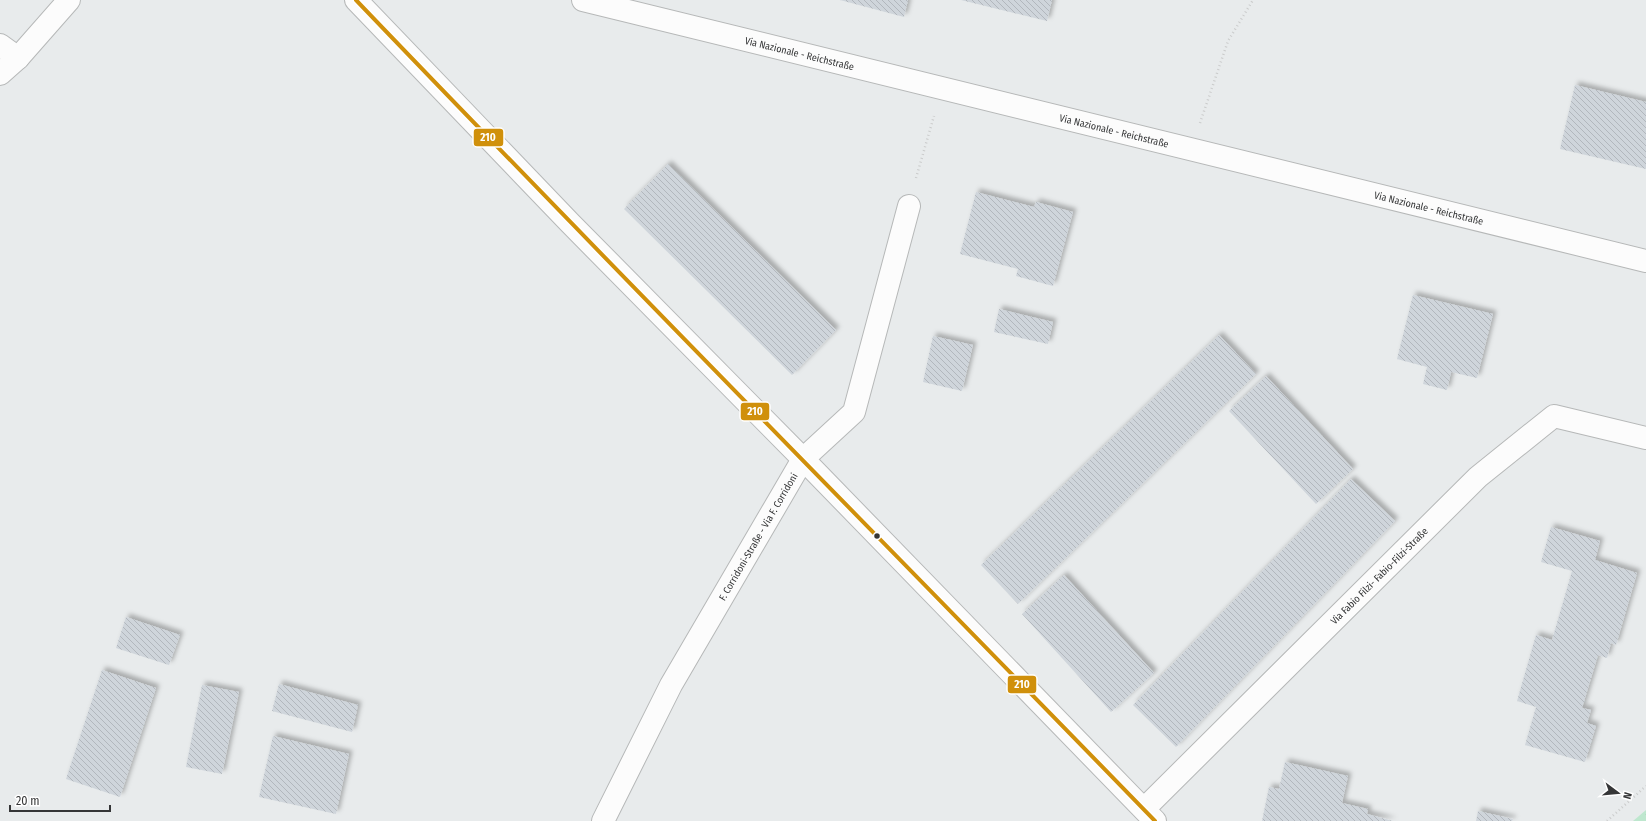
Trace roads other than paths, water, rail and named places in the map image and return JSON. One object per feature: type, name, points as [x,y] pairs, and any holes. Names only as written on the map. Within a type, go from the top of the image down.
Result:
[{"type":"street","points":[[0,74],[18,58],[69,0]]},
{"type":"street","points":[[356,0],[565,218],[803,459],[1150,815]]},
{"type":"street","name":"Via Nazionale - Reichstraße","points":[[583,0],[1646,261]]},
{"type":"street","points":[[0,45],[18,58]]},
{"type":"street","name":"F. Corridoni-Straße - Via F. Corridoni","points":[[603,821],[671,685],[803,459],[854,412],[909,206]]},
{"type":"street","name":"Via Fabio Filzi- Fabio-Filzi-Straße","points":[[1150,815],[1478,477],[1554,416],[1646,438]]}]
